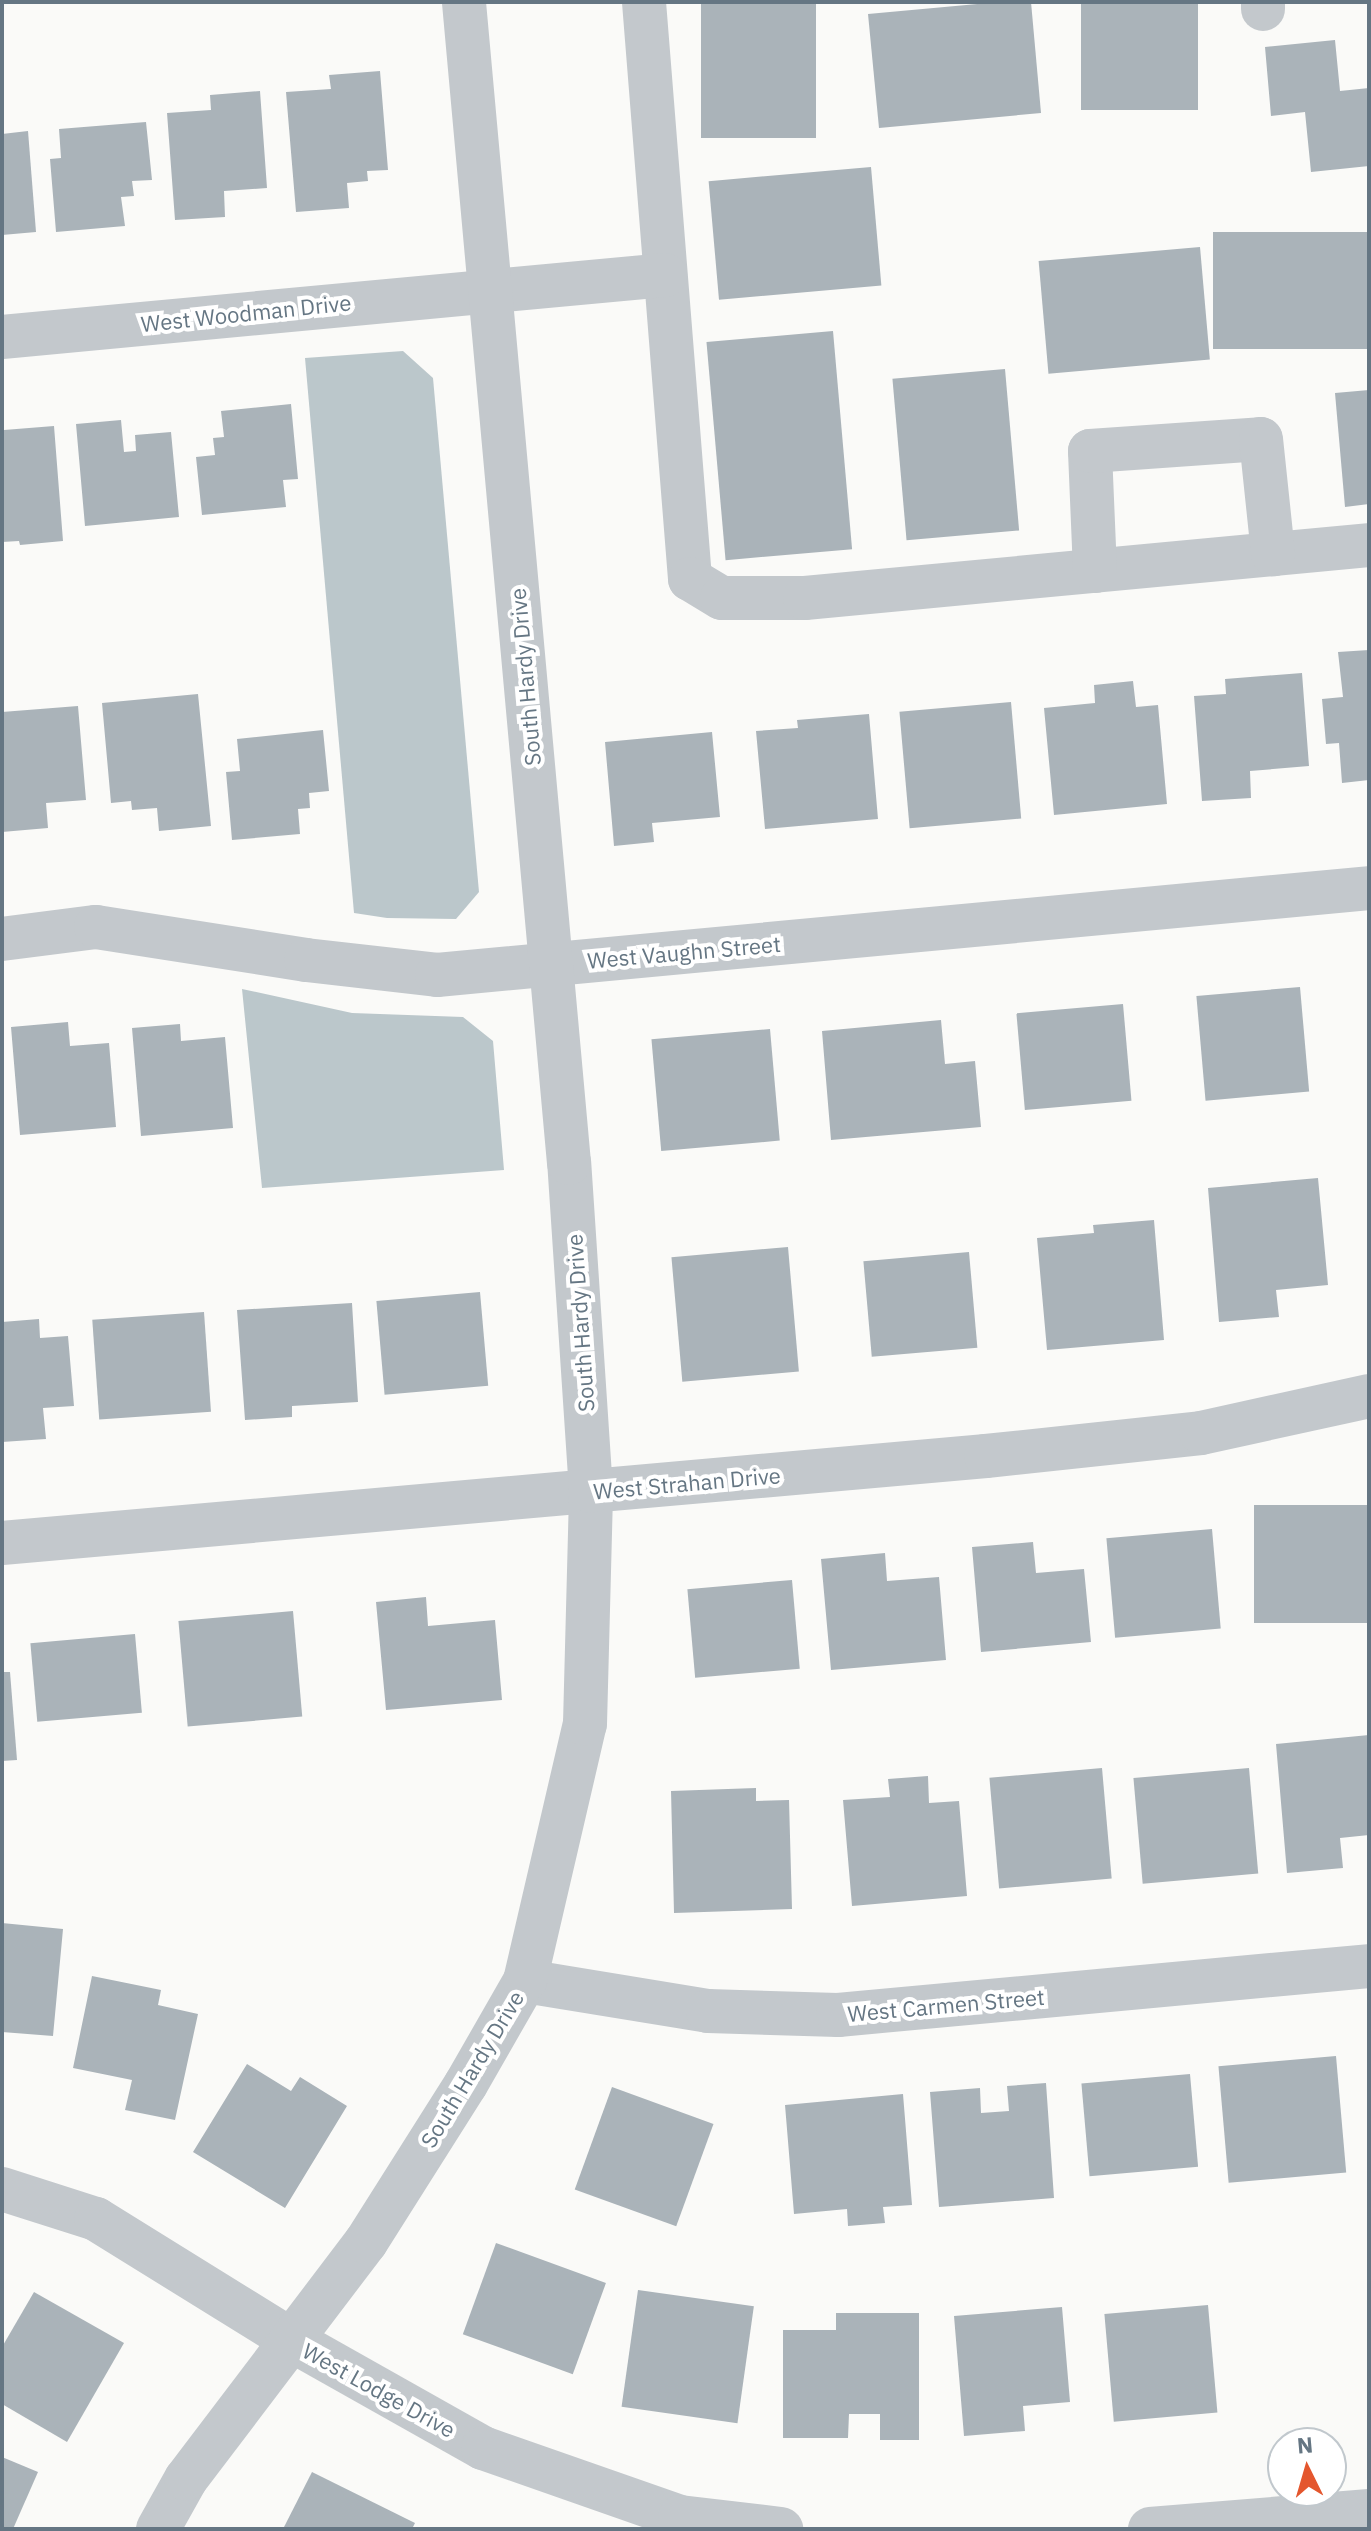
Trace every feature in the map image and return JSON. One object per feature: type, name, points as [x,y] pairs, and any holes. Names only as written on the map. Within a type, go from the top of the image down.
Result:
[{"type":"street","name":"South Hardy Drive","points":[[158,2529],[186,2479],[366,2242],[466,2084],[525,1981],[585,1724],[591,1491],[552,964],[464,2]]},
{"type":"street","points":[[644,2],[690,579],[722,598],[805,598],[1369,545]]},
{"type":"street","name":"West Woodman Drive","points":[[2,337],[665,275]]},
{"type":"street","points":[[1095,571],[1090,451],[1261,439],[1273,554]]},
{"type":"street","name":"West Vaughn Street","points":[[2,939],[96,927],[306,960],[437,975],[1369,888]]},
{"type":"street","name":"West Strahan Drive","points":[[2,1543],[986,1456],[1201,1433],[1369,1396]]},
{"type":"street","name":"West Carmen Street","points":[[525,1981],[708,2011],[838,2015],[1369,1966]]},
{"type":"street","name":"West Lodge Drive","points":[[2,2189],[96,2219],[293,2341],[483,2448],[678,2523],[781,2529]]},
{"type":"street","points":[[1150,2529],[1369,2511]]},
{"type":"shaded area","points":[[403,351],[433,378],[479,892],[456,919],[387,918],[354,913],[305,358]]},
{"type":"shaded area","points":[[242,989],[352,1013],[463,1017],[493,1041],[504,1170],[262,1188]]},
{"type":"building","points":[[701,2],[816,2],[816,138],[701,138]]},
{"type":"building","points":[[1031,2],[1041,113],[879,128],[868,14]]},
{"type":"building","points":[[1081,2],[1198,2],[1198,110],[1081,110]]},
{"type":"building","points":[[1335,40],[1340,91],[1369,88],[1369,166],[1311,172],[1305,112],[1271,116],[1265,47]]},
{"type":"building","points":[[380,71],[388,170],[367,171],[368,181],[347,183],[349,208],[296,212],[286,92],[331,89],[329,75]]},
{"type":"building","points":[[260,91],[267,188],[224,191],[225,217],[175,220],[167,113],[211,110],[210,95]]},
{"type":"building","points":[[146,122],[152,180],[132,181],[134,196],[121,197],[125,226],[56,232],[50,159],[61,158],[59,129]]},
{"type":"building","points":[[28,131],[36,232],[2,235],[2,134]]},
{"type":"building","points":[[871,167],[881,286],[719,300],[709,181]]},
{"type":"building","points":[[1213,232],[1369,232],[1369,349],[1213,349]]},
{"type":"building","points":[[1200,247],[1210,360],[1048,374],[1039,261]]},
{"type":"building","points":[[833,331],[852,549],[726,560],[706,342]]},
{"type":"building","points":[[1005,369],[1019,530],[907,540],[892,379]]},
{"type":"building","points":[[1369,390],[1369,504],[1345,507],[1335,393]]},
{"type":"building","points":[[291,404],[298,479],[283,480],[286,507],[202,515],[196,457],[215,455],[213,438],[224,437],[221,411]]},
{"type":"building","points":[[121,420],[124,452],[136,451],[135,435],[171,432],[179,517],[85,526],[76,424]]},
{"type":"building","points":[[54,426],[63,541],[20,545],[19,541],[2,542],[4,430]]},
{"type":"building","points":[[1369,650],[1369,780],[1342,783],[1339,743],[1326,744],[1322,699],[1343,697],[1338,652]]},
{"type":"building","points":[[1302,673],[1309,766],[1250,771],[1251,798],[1202,801],[1194,696],[1226,694],[1225,679]]},
{"type":"building","points":[[1133,681],[1136,707],[1158,705],[1167,804],[1054,815],[1044,708],[1095,703],[1094,685]]},
{"type":"building","points":[[198,694],[211,826],[159,831],[157,808],[132,810],[131,801],[111,803],[102,703]]},
{"type":"building","points":[[1011,702],[1021,819],[910,828],[899,712]]},
{"type":"building","points":[[78,706],[86,800],[46,803],[48,828],[2,832],[2,712]]},
{"type":"building","points":[[869,714],[878,819],[765,829],[756,731],[798,728],[797,720]]},
{"type":"building","points":[[323,730],[329,791],[309,793],[310,808],[298,809],[300,834],[232,840],[226,772],[240,771],[237,739]]},
{"type":"building","points":[[712,732],[720,817],[652,823],[654,842],[614,846],[605,742]]},
{"type":"building","points":[[1300,987],[1309,1092],[1206,1101],[1196,996]]},
{"type":"building","points":[[1123,1004],[1131,1101],[1025,1110],[1016,1013]]},
{"type":"building","points":[[941,1020],[945,1064],[975,1061],[981,1127],[831,1140],[822,1031]]},
{"type":"building","points":[[68,1022],[70,1046],[109,1043],[116,1127],[20,1135],[11,1027]]},
{"type":"building","points":[[180,1024],[181,1041],[225,1037],[233,1128],[141,1136],[132,1028]]},
{"type":"building","points":[[770,1029],[780,1141],[661,1151],[651,1039]]},
{"type":"building","points":[[1318,1178],[1328,1285],[1276,1290],[1279,1317],[1219,1322],[1208,1188]]},
{"type":"building","points":[[1154,1220],[1164,1340],[1047,1350],[1037,1238],[1094,1233],[1093,1225]]},
{"type":"building","points":[[788,1247],[799,1372],[682,1382],[671,1257]]},
{"type":"building","points":[[969,1252],[977,1348],[872,1357],[863,1261]]},
{"type":"building","points":[[480,1292],[488,1386],[385,1395],[376,1301]]},
{"type":"building","points":[[352,1303],[358,1402],[292,1406],[292,1417],[245,1420],[237,1310]]},
{"type":"building","points":[[204,1312],[211,1412],[99,1420],[92,1320]]},
{"type":"building","points":[[39,1319],[40,1338],[68,1336],[74,1406],[43,1408],[46,1439],[2,1442],[2,1322]]},
{"type":"building","points":[[1254,1505],[1369,1505],[1369,1623],[1254,1623]]},
{"type":"building","points":[[1212,1529],[1221,1629],[1115,1638],[1106,1538]]},
{"type":"building","points":[[1033,1542],[1036,1573],[1084,1569],[1091,1642],[981,1652],[972,1547]]},
{"type":"building","points":[[885,1553],[887,1581],[939,1577],[946,1660],[831,1670],[821,1559]]},
{"type":"building","points":[[792,1580],[800,1669],[695,1678],[687,1589]]},
{"type":"building","points":[[426,1597],[428,1626],[495,1620],[502,1700],[386,1710],[376,1602]]},
{"type":"building","points":[[293,1611],[302,1717],[188,1727],[178,1621]]},
{"type":"building","points":[[135,1634],[142,1713],[37,1722],[30,1643]]},
{"type":"building","points":[[2,1672],[10,1672],[17,1760],[2,1761]]},
{"type":"building","points":[[1369,1735],[1369,1835],[1340,1838],[1343,1868],[1287,1873],[1276,1744]]},
{"type":"building","points":[[1102,1768],[1112,1879],[999,1888],[989,1778]]},
{"type":"building","points":[[1249,1768],[1258,1874],[1143,1884],[1133,1778]]},
{"type":"building","points":[[928,1776],[929,1803],[959,1801],[967,1896],[852,1906],[843,1800],[890,1797],[888,1779]]},
{"type":"building","points":[[756,1788],[756,1801],[789,1800],[792,1909],[674,1913],[671,1791]]},
{"type":"building","points":[[2,1923],[63,1929],[53,2036],[2,2032]]},
{"type":"building","points":[[92,1976],[161,1990],[158,2005],[198,2014],[175,2120],[125,2110],[132,2080],[73,2068]]},
{"type":"building","points":[[1336,2056],[1346,2173],[1229,2183],[1218,2066]]},
{"type":"building","points":[[247,2064],[291,2091],[300,2077],[347,2106],[285,2208],[193,2152]]},
{"type":"building","points":[[1190,2074],[1198,2167],[1090,2176],[1081,2083]]},
{"type":"building","points":[[1046,2083],[1054,2198],[939,2207],[930,2092],[980,2088],[981,2113],[1009,2111],[1007,2086]]},
{"type":"building","points":[[612,2087],[713,2124],[676,2226],[575,2189]]},
{"type":"building","points":[[903,2094],[912,2205],[883,2207],[885,2223],[848,2226],[847,2209],[794,2214],[785,2105]]},
{"type":"building","points":[[496,2243],[606,2283],[573,2374],[463,2334]]},
{"type":"building","points":[[638,2290],[754,2306],[737,2423],[622,2407]]},
{"type":"building","points":[[34,2292],[124,2343],[67,2442],[2,2404],[2,2347]]},
{"type":"building","points":[[1208,2305],[1217,2413],[1114,2422],[1104,2314]]},
{"type":"building","points":[[1062,2307],[1070,2402],[1023,2406],[1025,2431],[964,2436],[954,2316]]},
{"type":"building","points":[[836,2313],[919,2313],[919,2440],[880,2440],[880,2414],[849,2414],[848,2438],[783,2438],[783,2330],[836,2330]]},
{"type":"building","points":[[2,2457],[38,2472],[13,2529],[2,2529]]},
{"type":"building","points":[[312,2472],[415,2523],[412,2529],[283,2529]]}]
